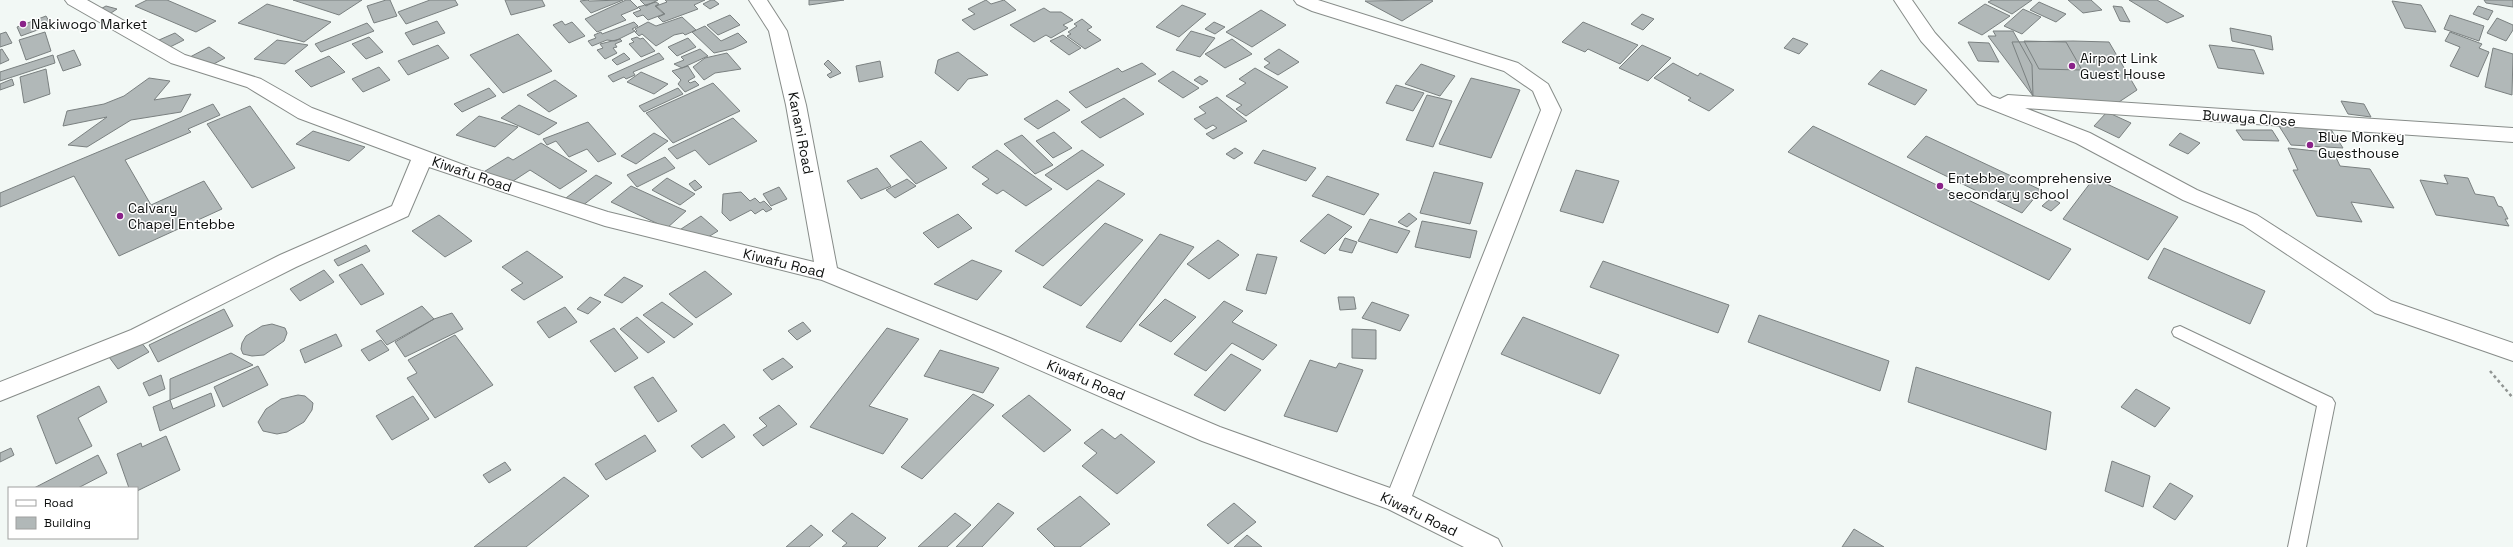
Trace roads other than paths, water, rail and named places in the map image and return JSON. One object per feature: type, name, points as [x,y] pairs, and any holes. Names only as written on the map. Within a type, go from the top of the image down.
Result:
[{"type":"street","name":"Kiwafu Road","points":[[74,0],[178,59],[254,83],[305,113],[423,157],[605,219],[827,273],[1002,344],[1211,434],[1397,500],[1474,544]]},
{"type":"street","name":"Kanani Road","points":[[758,0],[778,32],[796,105],[827,273]]},
{"type":"street","points":[[1302,0],[1511,67],[1541,88],[1551,110],[1397,500]]},
{"type":"street","points":[[1903,0],[1928,37],[1985,100],[2083,138],[2190,195],[2250,220],[2383,306],[2513,352]]},
{"type":"street","name":"Buwaya Close","points":[[1985,100],[2513,135]]},
{"type":"street","points":[[0,392],[139,336],[288,261],[401,211],[423,157]]},
{"type":"lane","points":[[2180,332],[2326,403],[2297,547]]},
{"type":"place","name":"Nakiwogo Market","points":[[23,24]]},
{"type":"place","name":"Airport Link Guest House","points":[[2072,66]]},
{"type":"place","name":"Blue Monkey Guesthouse","points":[[2310,145]]},
{"type":"place","name":"Entebbe comprehensive secondary school","points":[[1940,186]]},
{"type":"place","name":"Calvary Chapel Entebbe","points":[[120,216]]}]
